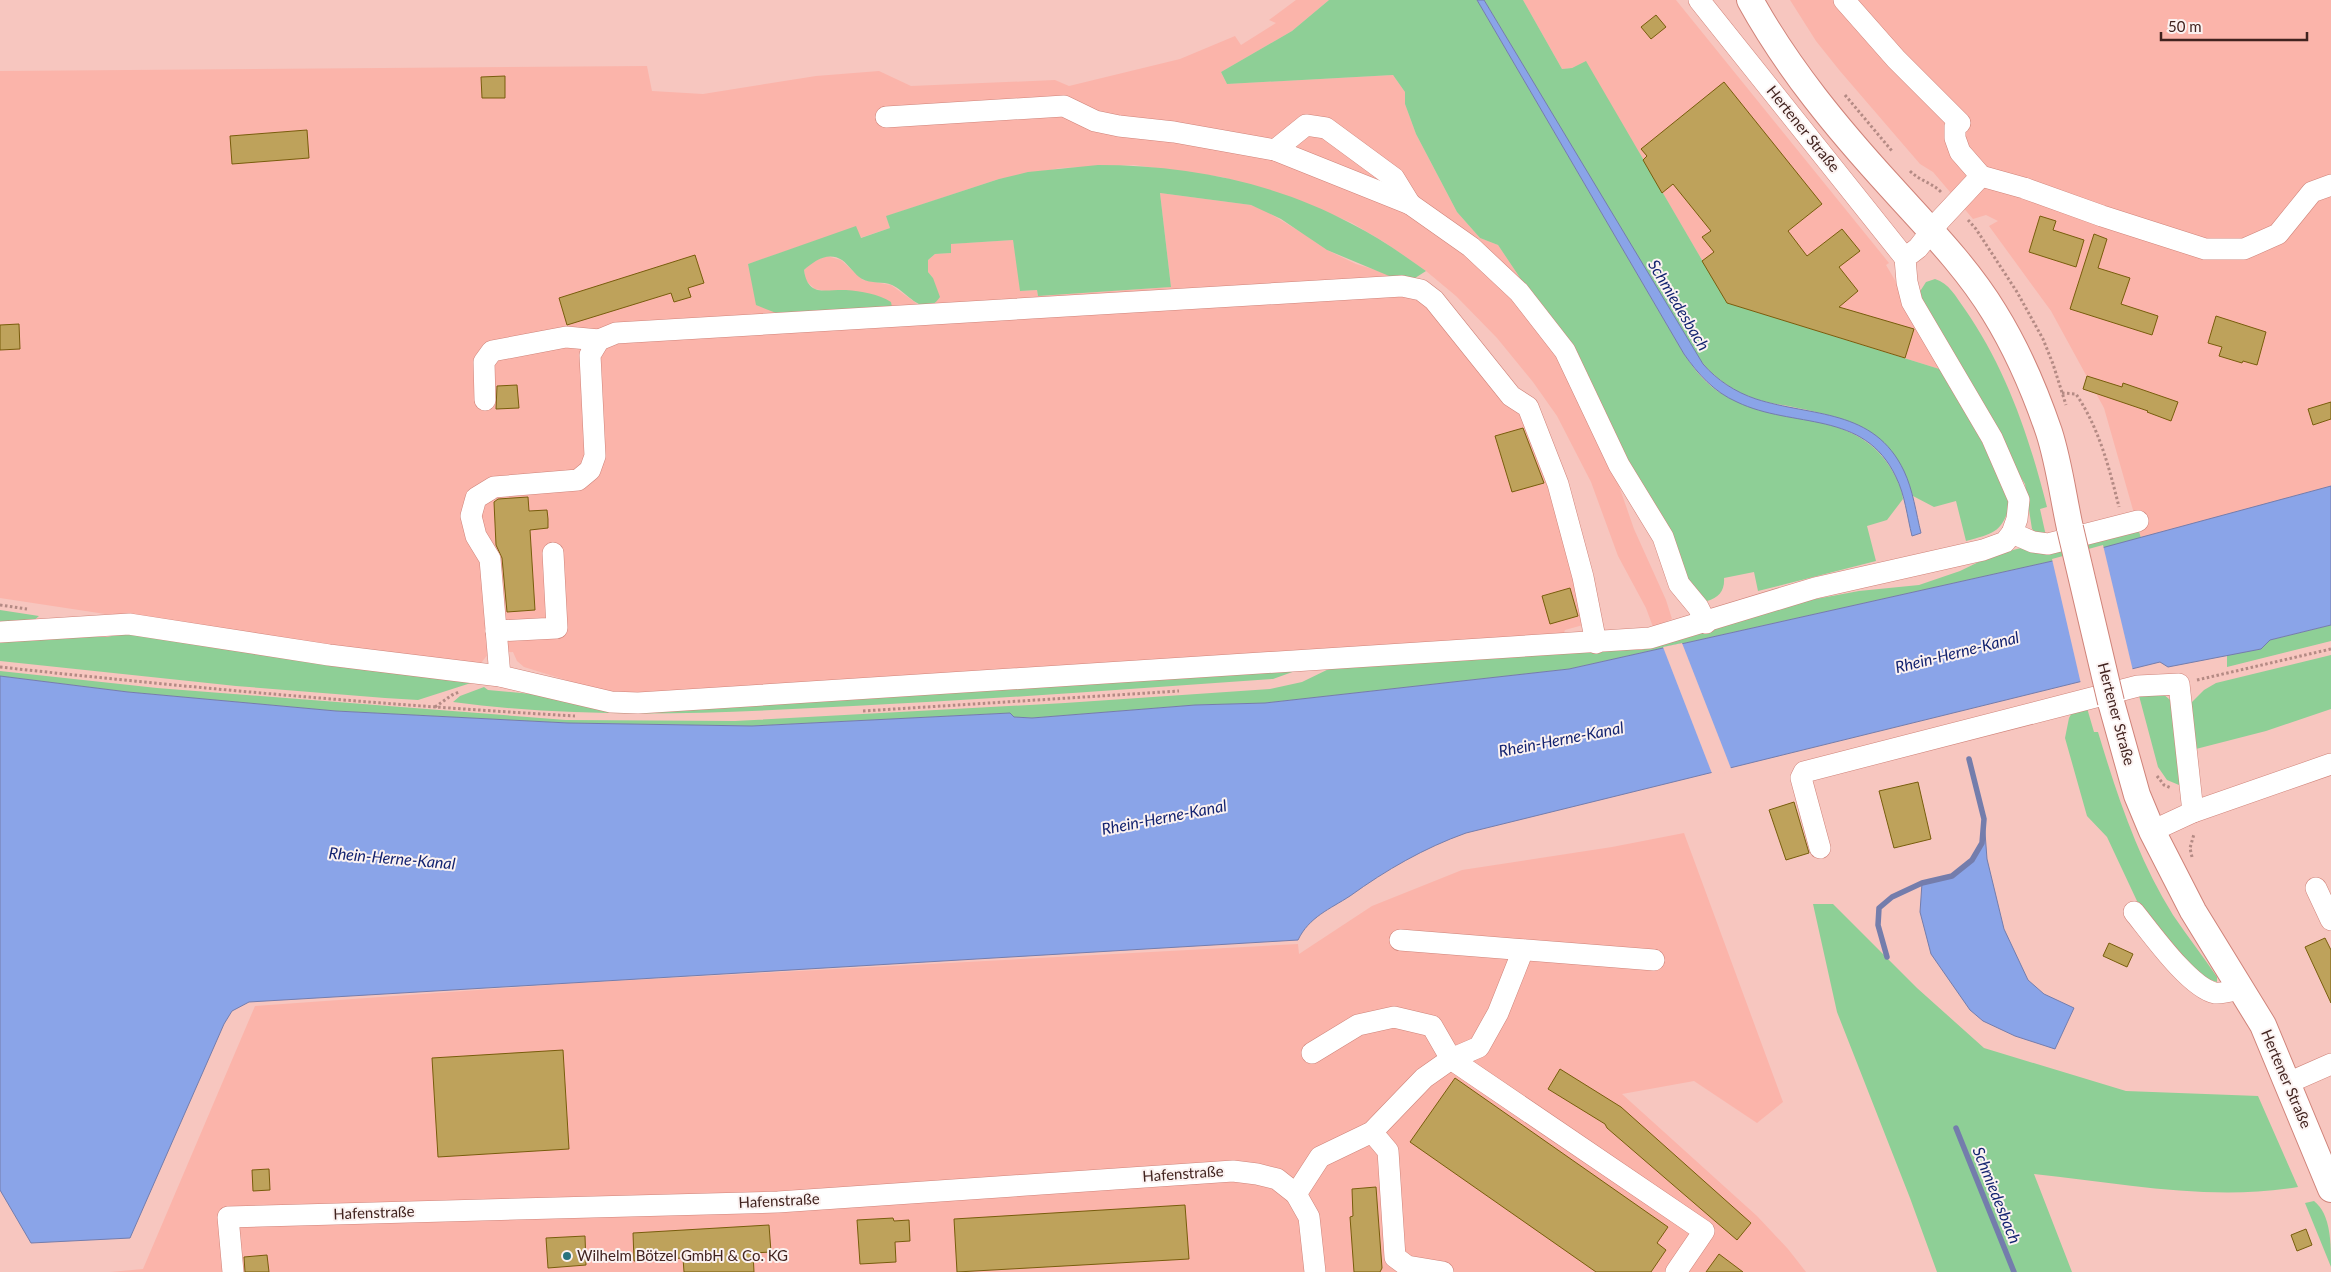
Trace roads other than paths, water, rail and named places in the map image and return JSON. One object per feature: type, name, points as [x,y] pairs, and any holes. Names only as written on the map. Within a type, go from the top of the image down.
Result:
[{"type":"main road","name":"Hertener Straße","points":[[1750,0],[1786,60],[1813,96],[1856,148],[1968,274],[2012,342],[2049,433],[2110,702],[2137,794],[2152,831],[2193,911],[2263,1024],[2331,1189]]},
{"type":"street","points":[[1844,0],[1896,59],[1960,123],[1955,127],[1955,138],[1960,152],[1981,176],[2024,188],[2204,249],[2244,249],[2278,234],[2312,192],[2331,185]]},
{"type":"street","name":"Hertener Straße","points":[[1706,2],[1905,258]]},
{"type":"street","points":[[886,117],[1064,106],[1095,121],[1119,126],[1174,132],[1275,150],[1410,204],[1471,247],[1519,292],[1565,351],[1619,465],[1663,537],[1680,584],[1698,607],[1706,623]]},
{"type":"street","points":[[1275,150],[1306,125],[1326,128],[1394,178],[1410,204]]},
{"type":"street","points":[[0,632],[129,624],[329,655],[500,676],[611,702],[638,703],[1596,643],[1650,638],[1706,623],[1815,588],[1983,550],[2005,542],[2012,533],[2017,520],[2019,500],[1992,438],[1912,302],[1907,282],[1905,258],[1918,248],[1981,176]]},
{"type":"street","points":[[485,400],[484,362],[492,352],[566,337],[599,340],[616,333],[626,332],[1392,286],[1421,290],[1434,300],[1511,396],[1528,407],[1558,484],[1583,577],[1596,643]]},
{"type":"street","points":[[500,676],[490,559],[476,536],[471,516],[476,498],[494,486],[578,480],[590,470],[595,456],[590,355],[599,340]]},
{"type":"street","points":[[2012,533],[2033,542],[2048,544],[2101,532],[2131,522]]},
{"type":"street","points":[[496,631],[557,628],[553,553]]},
{"type":"street","points":[[1820,848],[1800,778],[1804,772],[2138,686],[2179,684],[2193,812]]},
{"type":"street","points":[[2152,831],[2193,812],[2331,764]]},
{"type":"street","points":[[2316,888],[2331,920]]},
{"type":"street","points":[[2134,912],[2198,985],[2216,993],[2225,993],[2241,988]]},
{"type":"street","points":[[1400,940],[1654,960]]},
{"type":"street","points":[[1296,1194],[1320,1158],[1372,1132],[1424,1078],[1451,1059],[1479,1047],[1498,1013],[1523,950]]},
{"type":"street","points":[[1312,1053],[1358,1025],[1394,1017],[1432,1026],[1451,1059],[1704,1231],[1676,1272]]},
{"type":"street","points":[[2288,1083],[2331,1064]]},
{"type":"street","points":[[1372,1132],[1388,1151],[1395,1257],[1407,1266],[1443,1272]]},
{"type":"street","name":"Hafenstraße","points":[[233,1272],[228,1217],[778,1202],[1232,1170],[1277,1179],[1296,1194],[1310,1217],[1315,1272]]},
{"type":"water","points":[[1477,0],[1484,0],[1703,364],[1727,385],[1748,396],[1777,405],[1840,418],[1859,425],[1876,436],[1891,451],[1904,471],[1912,494],[1921,533],[1912,536],[1904,498],[1896,477],[1882,455],[1866,440],[1826,424],[1781,416],[1737,402],[1714,388],[1695,369],[1684,354]]},
{"type":"water","name":"Rhein-Herne-Kanal","points":[[2331,486],[2331,625],[2270,640],[2261,649],[2168,667],[2160,662],[1466,833],[1420,853],[1377,877],[1314,919],[1298,940],[249,1002],[232,1011],[224,1024],[130,1238],[31,1243],[0,1190],[0,676],[128,692],[336,711],[568,723],[752,726],[1010,713],[1014,717],[1032,718],[1195,705],[1265,703],[1569,669],[2057,560]]},
{"type":"water","points":[[1984,819],[1987,859],[2004,929],[2028,980],[2044,994],[2074,1008],[2055,1049],[2015,1036],[1983,1021],[1970,1010],[1931,954],[1920,912],[1922,883],[1952,876],[1972,860],[1982,843]]},
{"type":"waterway","name":"Schmiedesbach","points":[[1887,957],[1878,925],[1879,908],[1892,897],[1922,883],[1952,876],[1972,860],[1982,843],[1984,819],[1969,759]]},
{"type":"waterway","name":"Schmiedesbach","points":[[1956,1128],[2014,1272]]},
{"type":"place","name":"Wilhelm Bötzel GmbH & Co. KG","points":[[567,1256]]}]
